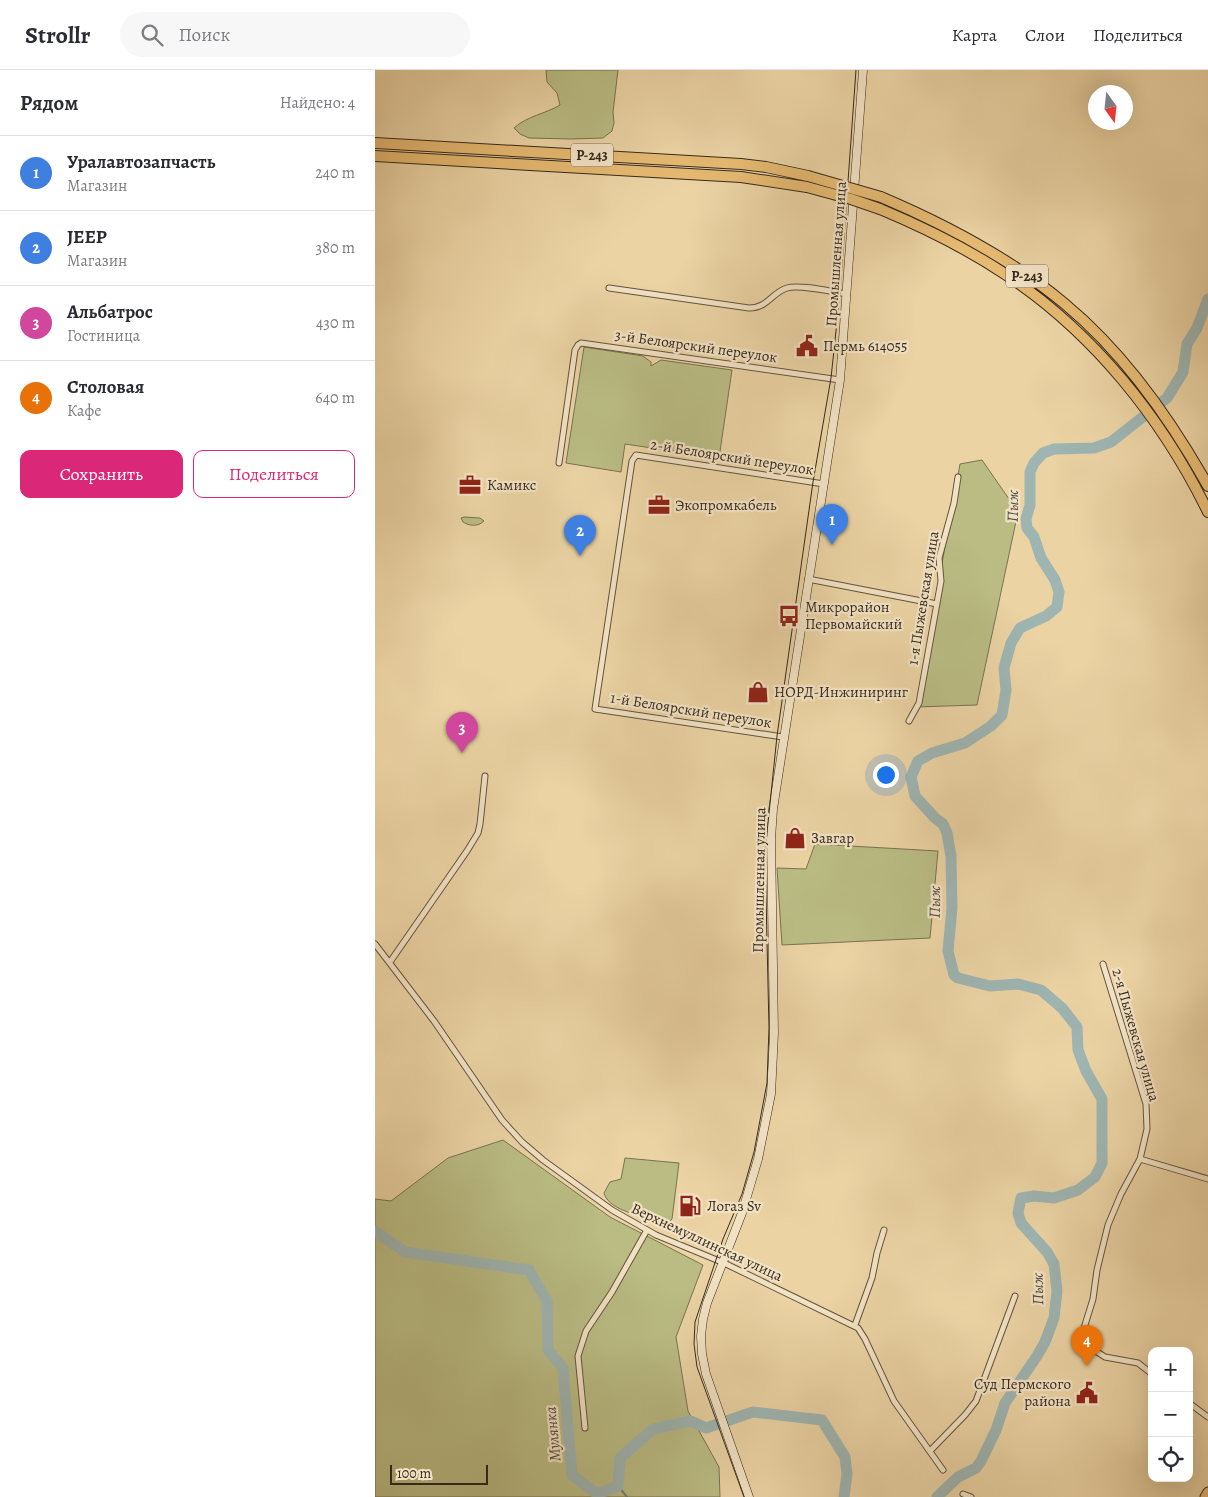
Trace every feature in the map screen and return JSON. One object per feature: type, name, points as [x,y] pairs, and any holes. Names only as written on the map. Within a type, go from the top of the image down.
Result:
[{"type":"highway","name":"Р-243","points":[[375,143],[766,167],[808,176],[881,197],[914,211],[968,238],[1014,266],[1065,304],[1092,329],[1122,361],[1183,464],[1208,512]]},
{"type":"highway","name":"Р-243","points":[[375,156],[741,177],[807,187],[880,209],[924,228],[966,250],[1005,273],[1035,294],[1083,336],[1121,378],[1141,395],[1172,427],[1193,458],[1208,486]]},
{"type":"main road","points":[[1205,1497],[1208,1492]]},
{"type":"street","name":"Промышленная улица","points":[[749,1497],[712,1394],[702,1354],[701,1336],[707,1303],[742,1213],[758,1159],[771,1094],[774,1033],[771,839],[773,809],[807,579],[840,380],[863,70]]},
{"type":"street","points":[[609,288],[749,308],[761,306],[780,291],[792,287],[847,294]]},
{"type":"street","name":"3-й Белоярский переулок","points":[[559,463],[575,350],[578,345],[584,343],[840,380]]},
{"type":"street","name":"2-й Белоярский переулок","points":[[595,709],[632,461],[636,456],[824,484]]},
{"type":"street","name":"1-я Пыжевская улица","points":[[909,721],[919,703],[941,581],[939,558],[954,503],[958,477]]},
{"type":"street","points":[[807,579],[937,604]]},
{"type":"street","name":"1-й Белоярский переулок","points":[[595,709],[783,737]]},
{"type":"street","points":[[390,962],[467,851],[477,833],[480,824],[485,776]]},
{"type":"street","name":"Верхнемуллинская улица","points":[[375,944],[434,1021],[502,1120],[521,1142],[543,1160],[611,1210],[647,1230],[723,1263],[855,1325]]},
{"type":"street","name":"2-я Пыжевская улица","points":[[1103,964],[1145,1104],[1147,1129],[1140,1159],[1121,1194],[1108,1225],[1097,1270],[1093,1300],[1080,1341],[1105,1357],[1137,1363],[1148,1371]]},
{"type":"street","points":[[1140,1159],[1208,1179]]},
{"type":"street","points":[[585,1428],[578,1356],[586,1331],[612,1292],[647,1230]]},
{"type":"street","points":[[884,1230],[872,1278],[855,1325],[865,1339],[894,1401],[943,1470]]},
{"type":"street","points":[[930,1451],[976,1401],[1015,1296]]},
{"type":"street","points":[[1193,1406],[1208,1417]]},
{"type":"street","points":[[963,1494],[971,1497]]},
{"type":"green space","points":[[546,70],[618,70],[612,131],[603,138],[529,138],[520,134],[514,128],[519,124],[560,105],[557,93],[547,82]]},
{"type":"green space","points":[[584,347],[643,356],[651,362],[651,366],[661,360],[732,370],[719,458],[625,444],[621,472],[566,463]]},
{"type":"green space","points":[[982,460],[1018,512],[977,705],[916,707],[960,464]]},
{"type":"green space","points":[[461,518],[480,518],[484,521],[471,525],[463,522]]},
{"type":"green space","points":[[815,844],[938,851],[930,938],[782,945],[777,868],[806,869]]},
{"type":"green space","points":[[503,1140],[610,1217],[703,1265],[676,1337],[688,1411],[719,1467],[720,1497],[375,1497],[375,1199],[391,1201],[448,1158]]},
{"type":"green space","points":[[625,1158],[679,1163],[672,1219],[663,1229],[651,1220],[614,1206],[604,1193],[610,1182],[621,1179]]},
{"type":"waterway","name":"Пыж","points":[[937,1497],[958,1477],[976,1468],[981,1461],[996,1430],[1005,1403],[1045,1342],[1054,1318],[1057,1291],[1054,1264],[1047,1252],[1021,1223],[1018,1213],[1021,1198],[1034,1196],[1054,1198],[1078,1190],[1095,1177],[1102,1163],[1102,1099],[1086,1071],[1078,1050],[1077,1027],[1062,1008],[1041,990],[1018,984],[990,986],[958,978],[954,975],[948,951],[952,908],[951,856],[947,833],[943,824],[915,796],[911,777],[918,761],[932,753],[965,743],[991,726],[1002,715],[1006,690],[1004,668],[1011,643],[1020,628],[1046,616],[1057,607],[1059,592],[1055,580],[1041,558],[1034,537],[1027,528],[1026,519],[1030,505],[1030,472],[1034,463],[1043,453],[1054,449],[1094,448],[1111,442],[1167,398],[1183,372],[1187,344],[1197,328],[1208,299]]},
{"type":"waterway","name":"Мулянка","points":[[375,1231],[405,1252],[529,1270],[547,1301],[548,1350],[563,1368],[572,1475],[597,1494],[618,1486],[620,1458],[653,1429],[691,1421],[706,1428],[753,1412],[822,1420],[845,1457],[847,1474],[844,1497]]},
{"type":"waterway","points":[[618,1486],[627,1497]]},
{"type":"tram line","points":[[744,1497],[697,1367],[694,1344],[695,1322],[723,1239],[742,1194],[754,1152],[767,1083],[769,1028],[765,852],[777,736],[813,482],[831,378],[840,293],[856,70]]},
{"type":"place","name":"Пермь 614055","points":[[807,346]]},
{"type":"place","name":"Камикс","points":[[470,485]]},
{"type":"place","name":"Экопромкабель","points":[[659,505]]},
{"type":"place","name":"Уралавтозапчасть","points":[[832,545]]},
{"type":"place","name":"JEEP","points":[[580,556]]},
{"type":"place","name":"Микрорайон Первомайский","points":[[789,616]]},
{"type":"place","name":"НОРД-Инжиниринг","points":[[758,692]]},
{"type":"place","name":"Альбатрос","points":[[462,753]]},
{"type":"place","name":"Завгар","points":[[795,838]]},
{"type":"place","name":"Логаз Sv","points":[[690,1206]]},
{"type":"place","name":"Столовая","points":[[1087,1366]]},
{"type":"place","name":"Суд Пермского района","points":[[1087,1393]]}]
